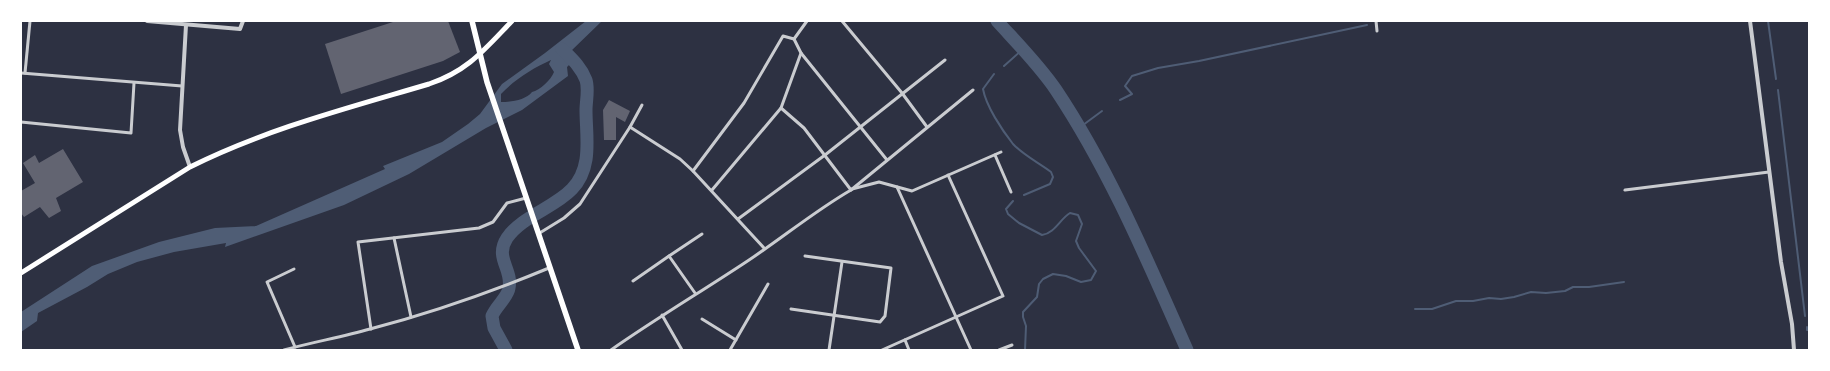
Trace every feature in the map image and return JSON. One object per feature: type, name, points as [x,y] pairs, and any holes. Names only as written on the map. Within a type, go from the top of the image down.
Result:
[{"type":"highway","points":[[472,21],[487,82],[578,350]]},
{"type":"main road","points":[[21,273],[190,167],[232,147],[290,126],[440,80],[458,71],[480,55],[512,21]]},
{"type":"street","points":[[30,21],[23,73],[182,86]]},
{"type":"street","points":[[147,21],[240,29],[243,21]]},
{"type":"street","points":[[794,39],[807,21]]},
{"type":"street","points":[[842,21],[902,93],[927,127]]},
{"type":"street","points":[[1376,21],[1377,31]]},
{"type":"street","points":[[1750,21],[1781,262],[1792,324],[1794,350]]},
{"type":"street","points":[[186,25],[180,130],[183,147],[190,167]]},
{"type":"street","points":[[693,171],[744,103],[783,36],[794,39],[801,53],[887,160]]},
{"type":"street","points":[[712,190],[781,108],[801,53]]},
{"type":"street","points":[[738,219],[825,155],[945,60]]},
{"type":"street","points":[[21,122],[131,133],[134,83]]},
{"type":"street","points":[[611,350],[695,293],[744,263],[851,190],[973,90]]},
{"type":"street","points":[[537,231],[564,218],[580,204],[630,127],[642,104]]},
{"type":"street","points":[[781,108],[804,128],[851,190]]},
{"type":"street","points":[[630,127],[680,159],[712,190],[764,248]]},
{"type":"street","points":[[851,190],[879,182],[912,191],[1001,152]]},
{"type":"street","points":[[995,155],[1011,192]]},
{"type":"street","points":[[1625,190],[1769,172]]},
{"type":"street","points":[[882,350],[1003,296],[948,175]]},
{"type":"street","points":[[897,187],[971,350]]},
{"type":"street","points":[[371,329],[358,242],[480,228],[493,222],[507,203],[526,200]]},
{"type":"street","points":[[633,281],[702,234]]},
{"type":"street","points":[[394,238],[411,317]]},
{"type":"street","points":[[669,256],[695,293]]},
{"type":"street","points":[[791,309],[880,322],[885,316],[891,268],[805,256]]},
{"type":"street","points":[[830,350],[842,262]]},
{"type":"street","points":[[284,350],[371,329],[411,317],[492,291],[549,268]]},
{"type":"street","points":[[294,269],[267,282],[294,347]]},
{"type":"street","points":[[730,350],[768,284]]},
{"type":"street","points":[[662,315],[682,350]]},
{"type":"street","points":[[702,319],[736,340]]},
{"type":"street","points":[[905,340],[909,350]]},
{"type":"street","points":[[999,350],[1012,345]]},
{"type":"water","points":[[586,21],[602,21],[571,51],[574,60],[567,67],[568,76],[522,110],[486,128],[409,174],[344,205],[225,247],[226,243],[174,252],[137,262],[108,274],[38,313],[37,321],[21,332],[21,312],[92,266],[159,242],[215,228],[256,226],[385,169],[383,166],[442,142],[480,114],[502,84]],"holes":[[[551,60],[549,64],[554,72],[542,87],[522,99],[501,102],[501,94],[518,79]]]},
{"type":"building","points":[[396,21],[448,21],[460,52],[443,61],[341,94],[325,44]]},
{"type":"building","points":[[609,100],[630,111],[625,122],[616,117],[616,140],[604,140],[603,110]]},
{"type":"building","points":[[63,149],[83,182],[56,198],[61,211],[49,218],[40,207],[24,217],[21,213],[21,191],[35,183],[23,163],[35,155],[39,163]]},
{"type":"waterway","points":[[997,21],[1028,54],[1056,90],[1094,152],[1127,217],[1187,350]]},
{"type":"waterway","points":[[1768,21],[1776,79]]},
{"type":"waterway","points":[[1120,100],[1132,94],[1125,86],[1132,76],[1158,68],[1199,61],[1367,25]]},
{"type":"waterway","points":[[506,350],[494,328],[492,316],[509,288],[509,275],[502,252],[504,245],[513,230],[529,218],[565,196],[572,189],[579,180],[586,161],[587,84],[579,67],[562,49]]},
{"type":"waterway","points":[[1004,66],[1023,49]]},
{"type":"waterway","points":[[994,74],[983,89],[987,103],[995,118],[1013,144],[1051,172],[1053,177],[1050,184],[1024,195]]},
{"type":"waterway","points":[[1778,90],[1805,316]]},
{"type":"waterway","points":[[1079,128],[1102,111]]},
{"type":"waterway","points":[[1013,201],[1006,209],[1008,214],[1019,223],[1042,235],[1047,234],[1054,229],[1070,213],[1078,215],[1082,224],[1076,241],[1079,248],[1096,271],[1091,280],[1081,282],[1066,276],[1053,274],[1043,279],[1039,284],[1037,297],[1023,312],[1026,326],[1025,350]]},
{"type":"waterway","points":[[1415,309],[1432,309],[1456,301],[1473,301],[1489,298],[1501,299],[1531,292],[1546,293],[1565,291],[1573,287],[1589,287],[1624,282]]},
{"type":"waterway","points":[[1807,327],[1807,330],[1809,330]]}]
